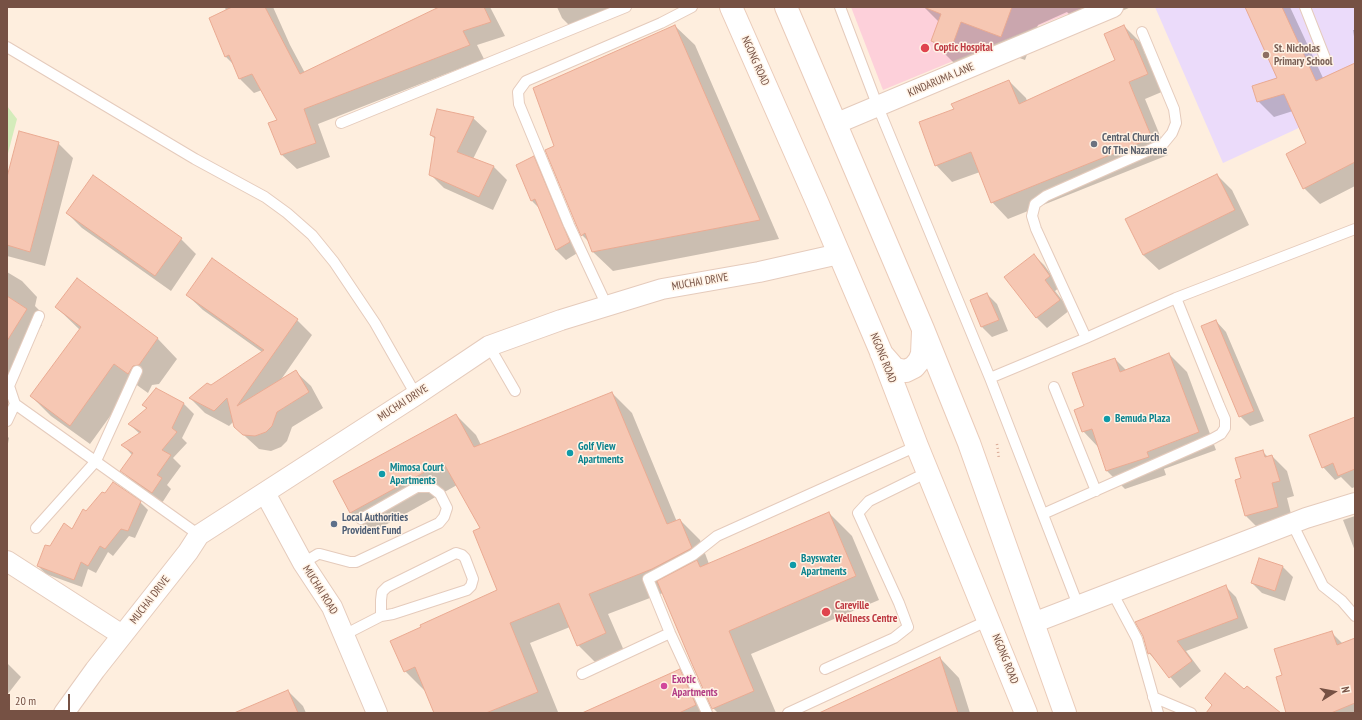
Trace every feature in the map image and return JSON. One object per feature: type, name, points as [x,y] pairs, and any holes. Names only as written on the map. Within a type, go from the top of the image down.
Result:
[{"type":"main road","points":[[786,7],[923,329],[969,443],[1065,713]]},
{"type":"main road","name":"NGONG ROAD","points":[[733,8],[881,352],[917,446],[1026,713]]},
{"type":"main road","points":[[881,352],[895,369],[906,371],[914,367],[922,354],[923,329]]},
{"type":"street","name":"KINDARUMA LANE","points":[[835,124],[1113,7]]},
{"type":"street","name":"MUCHAI DRIVE","points":[[64,713],[95,670],[188,552],[199,535],[489,346],[561,320],[662,289],[759,272],[839,254]]},
{"type":"street","name":"MUCHAI ROAD","points":[[265,493],[303,563],[332,607],[377,713]]},
{"type":"street","points":[[1033,623],[1078,604],[1292,523],[1355,503]]},
{"type":"street","points":[[7,562],[122,635]]},
{"type":"lane","points":[[341,123],[626,7]]},
{"type":"lane","points":[[607,306],[569,225],[519,104],[518,92],[526,80],[661,23],[692,7]]},
{"type":"lane","points":[[840,7],[878,107],[990,378],[1078,604]]},
{"type":"lane","points":[[1305,7],[1325,58]]},
{"type":"lane","points":[[1086,338],[1036,229],[1032,216],[1035,204],[1046,196],[1163,144],[1172,133],[1176,123],[1174,110],[1142,32]]},
{"type":"lane","points":[[7,47],[195,159],[266,197],[312,235],[334,262],[375,323],[416,395]]},
{"type":"lane","points":[[990,378],[1176,298],[1355,229]]},
{"type":"lane","points":[[1043,514],[1212,440],[1221,434],[1225,428],[1225,419],[1176,298]]},
{"type":"lane","points":[[39,316],[9,386],[15,404],[199,535]]},
{"type":"lane","points":[[489,346],[515,391]]},
{"type":"lane","points":[[36,528],[96,461],[136,371]]},
{"type":"lane","points":[[1054,387],[1096,491]]},
{"type":"lane","points":[[7,421],[15,404]]},
{"type":"lane","points":[[707,713],[670,633],[648,579],[693,555],[717,536],[917,446]]},
{"type":"lane","points":[[825,669],[894,638],[908,627],[899,603],[858,513],[869,500],[928,472]]},
{"type":"lane","points":[[303,563],[318,554],[350,562],[356,562],[439,523],[444,517],[447,508],[440,494],[431,487],[417,487],[361,519]]},
{"type":"lane","points":[[1292,523],[1322,586],[1342,601],[1355,616]]},
{"type":"lane","points":[[344,635],[381,616],[393,614],[467,590],[471,586],[473,579],[465,558],[462,554],[456,554],[387,587],[382,592],[381,616]]},
{"type":"lane","points":[[1112,592],[1137,639],[1158,713]]},
{"type":"lane","points":[[788,713],[989,620]]},
{"type":"lane","points":[[582,674],[670,633]]},
{"type":"lane","points":[[1153,697],[1191,713]]},
{"type":"shaded area","name":"Coptic Hospital","points":[[851,7],[1084,7],[883,90]]},
{"type":"shaded area","name":"St. Nicholas Primary School","points":[[1155,7],[1355,7],[1355,102],[1223,163]]},
{"type":"green space","points":[[7,106],[17,119],[7,157]]},
{"type":"building","points":[[232,7],[265,7],[300,74],[439,7],[484,7],[491,22],[463,31],[470,45],[304,109],[316,143],[281,155],[268,123],[277,120],[252,74],[239,79],[229,55],[225,57],[209,18]]},
{"type":"building","points":[[926,7],[1012,7],[1001,37],[961,22],[951,49],[931,41],[941,14]]},
{"type":"building","points":[[1245,7],[1282,7],[1316,81],[1355,63],[1355,162],[1303,189],[1286,154],[1306,143],[1284,94],[1257,102],[1252,86],[1277,78]]},
{"type":"building","points":[[675,25],[760,220],[592,252],[585,233],[581,236],[545,150],[554,146],[533,88]]},
{"type":"building","points":[[1124,25],[1131,40],[1133,39],[1148,74],[1129,82],[1152,138],[991,203],[971,152],[935,166],[919,122],[954,109],[951,104],[1009,80],[1019,104],[1115,60],[1104,34]]},
{"type":"building","points":[[437,109],[474,117],[457,152],[494,166],[479,197],[429,175],[435,137],[430,135]]},
{"type":"building","points":[[19,131],[59,142],[30,252],[7,245],[7,177]]},
{"type":"building","points":[[534,156],[570,242],[556,250],[535,199],[531,201],[516,165]]},
{"type":"building","points":[[1217,174],[1235,210],[1143,255],[1125,219]]},
{"type":"building","points":[[93,175],[182,238],[155,276],[66,213]]},
{"type":"building","points":[[1034,254],[1050,276],[1045,280],[1060,300],[1036,318],[1004,277]]},
{"type":"building","points":[[212,258],[298,319],[237,406],[296,370],[309,392],[277,412],[272,426],[266,432],[255,436],[243,435],[234,427],[227,398],[214,411],[189,398],[207,383],[211,385],[264,350],[186,295]]},
{"type":"building","points":[[77,278],[158,338],[139,365],[133,366],[128,374],[114,364],[70,426],[30,396],[81,327],[55,307]]},
{"type":"building","points":[[987,293],[999,320],[981,327],[970,300]]},
{"type":"building","points":[[7,296],[27,309],[7,341]]},
{"type":"building","points":[[1216,320],[1254,411],[1239,417],[1201,326]]},
{"type":"building","points":[[1169,353],[1199,432],[1147,452],[1149,457],[1106,471],[1092,429],[1082,432],[1074,410],[1084,406],[1072,373],[1115,358],[1120,372]]},
{"type":"building","points":[[156,388],[184,403],[172,428],[177,432],[162,450],[171,455],[157,475],[162,478],[152,493],[120,471],[133,453],[121,445],[141,432],[128,424],[147,408],[142,405]]},
{"type":"building","points":[[612,392],[667,524],[680,519],[692,548],[652,569],[589,594],[606,633],[577,646],[559,603],[510,623],[538,692],[486,713],[434,713],[415,667],[404,672],[390,641],[421,627],[420,625],[497,590],[473,531],[480,528],[443,462],[350,513],[333,481],[456,414],[474,447]]},
{"type":"building","points":[[1355,417],[1355,469],[1338,476],[1333,463],[1322,468],[1309,435]]},
{"type":"building","points":[[1263,450],[1265,457],[1272,455],[1280,481],[1272,483],[1278,507],[1245,516],[1235,480],[1241,478],[1235,458]]},
{"type":"building","points":[[113,482],[141,501],[128,531],[121,529],[105,549],[100,546],[88,566],[81,562],[74,580],[37,566],[45,545],[50,546],[64,523],[72,529],[83,509],[86,511],[102,492],[105,493]]},
{"type":"building","points":[[829,512],[856,576],[729,631],[754,691],[712,709],[657,581],[697,560],[700,567]]},
{"type":"building","points":[[1259,558],[1283,566],[1275,591],[1251,583]]},
{"type":"building","points":[[1226,585],[1238,618],[1177,641],[1192,661],[1169,678],[1150,653],[1148,654],[1143,636],[1135,622]]},
{"type":"building","points":[[1332,631],[1337,645],[1355,638],[1355,703],[1331,713],[1286,713],[1276,677],[1282,675],[1274,649]]},
{"type":"building","points":[[940,657],[958,713],[819,713]]},
{"type":"building","points":[[680,669],[696,705],[679,713],[582,713]]},
{"type":"building","points":[[1225,673],[1244,689],[1247,686],[1281,713],[1206,713],[1212,705],[1205,698]]},
{"type":"building","points":[[288,690],[298,713],[234,713]]},
{"type":"place","name":"Coptic Hospital","points":[[925,48]]},
{"type":"place","name":"St. Nicholas Primary School","points":[[1266,55]]},
{"type":"place","name":"Central Church Of The Nazarene","points":[[1094,144]]},
{"type":"place","name":"Bemuda Plaza","points":[[1107,419]]},
{"type":"place","name":"Golf View Apartments","points":[[570,453]]},
{"type":"place","name":"Mimosa Court Apartments","points":[[382,474]]},
{"type":"place","name":"Local Authorities Provident Fund","points":[[334,524]]},
{"type":"place","name":"Bayswater Apartments","points":[[793,565]]},
{"type":"place","name":"Careville Wellness Centre","points":[[826,612]]},
{"type":"place","name":"Exotic Apartments","points":[[664,686]]}]
